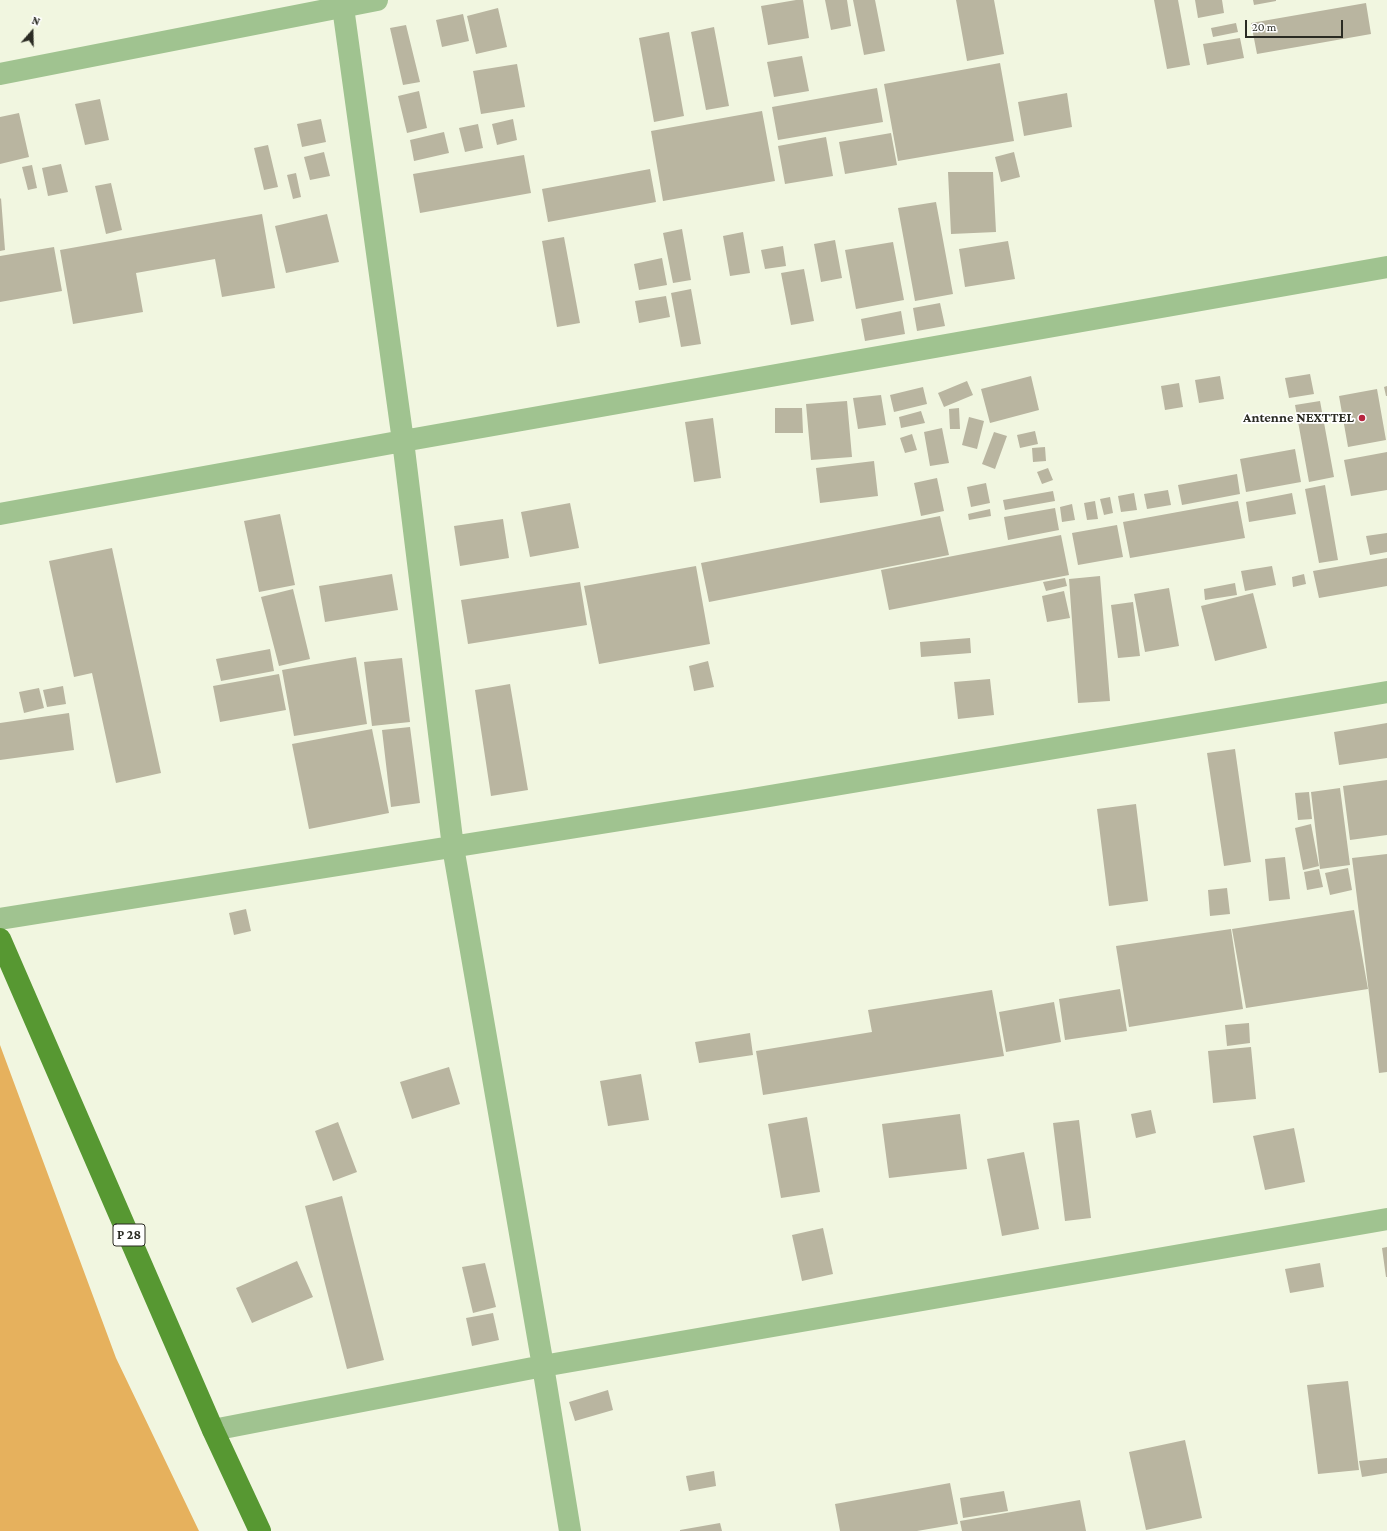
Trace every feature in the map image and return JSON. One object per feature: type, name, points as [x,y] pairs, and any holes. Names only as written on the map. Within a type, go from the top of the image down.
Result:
[{"type":"main road","name":"P 28","points":[[0,939],[213,1430],[260,1531]]},
{"type":"street","points":[[0,74],[343,3],[377,0]]},
{"type":"street","points":[[343,3],[403,441],[453,847],[543,1366],[570,1531]]},
{"type":"street","points":[[0,514],[403,441],[1387,267]]},
{"type":"street","points":[[0,919],[746,800],[1387,692]]},
{"type":"street","points":[[213,1430],[543,1366],[1387,1219]]},
{"type":"shaded area","points":[[0,1045],[116,1358],[199,1531],[0,1531]]},
{"type":"building","points":[[803,0],[809,38],[768,45],[761,6]]},
{"type":"building","points":[[825,0],[847,0],[851,26],[831,30]]},
{"type":"building","points":[[853,0],[875,0],[885,51],[864,55]]},
{"type":"building","points":[[956,0],[994,0],[1004,54],[967,61]]},
{"type":"building","points":[[1154,0],[1178,0],[1190,65],[1167,69]]},
{"type":"building","points":[[1195,0],[1222,0],[1224,13],[1198,18]]},
{"type":"building","points":[[1253,0],[1276,0],[1276,1],[1254,5]]},
{"type":"building","points":[[1366,3],[1371,34],[1257,54],[1251,23]]},
{"type":"building","points":[[498,8],[507,47],[476,54],[467,16]]},
{"type":"building","points":[[463,14],[469,41],[442,47],[436,20]]},
{"type":"building","points":[[1236,23],[1238,32],[1213,37],[1211,28]]},
{"type":"building","points":[[406,25],[420,82],[403,85],[390,28]]},
{"type":"building","points":[[714,27],[729,106],[706,110],[691,32]]},
{"type":"building","points":[[669,32],[684,116],[654,122],[639,38]]},
{"type":"building","points":[[1240,38],[1244,58],[1207,65],[1203,44]]},
{"type":"building","points":[[802,56],[809,91],[774,97],[767,62]]},
{"type":"building","points":[[1000,63],[1014,141],[898,161],[884,84]]},
{"type":"building","points":[[517,64],[525,107],[481,114],[473,71]]},
{"type":"building","points":[[877,88],[883,122],[778,140],[772,107]]},
{"type":"building","points":[[419,91],[427,128],[407,133],[398,96]]},
{"type":"building","points":[[1067,93],[1072,127],[1024,136],[1018,102]]},
{"type":"building","points":[[100,99],[109,140],[85,145],[75,104]]},
{"type":"building","points":[[762,111],[775,181],[663,201],[651,131]]},
{"type":"building","points":[[19,113],[29,157],[0,164],[0,117]]},
{"type":"building","points":[[321,119],[326,142],[302,147],[297,124]]},
{"type":"building","points":[[513,119],[517,140],[497,145],[492,124]]},
{"type":"building","points":[[478,124],[483,148],[465,152],[459,128]]},
{"type":"building","points":[[444,132],[449,153],[414,161],[410,140]]},
{"type":"building","points":[[891,133],[897,165],[845,174],[839,142]]},
{"type":"building","points":[[826,137],[833,176],[785,184],[778,146]]},
{"type":"building","points":[[268,145],[278,187],[264,190],[254,148]]},
{"type":"building","points":[[324,152],[330,176],[310,180],[304,157]]},
{"type":"building","points":[[1014,152],[1020,177],[1001,182],[995,157]]},
{"type":"building","points":[[524,155],[531,193],[420,213],[413,174]]},
{"type":"building","points":[[61,164],[68,192],[48,196],[42,168]]},
{"type":"building","points":[[32,165],[37,188],[28,190],[22,167]]},
{"type":"building","points":[[650,169],[656,202],[548,222],[542,189]]},
{"type":"building","points":[[948,172],[993,172],[996,232],[951,234]]},
{"type":"building","points":[[296,173],[301,197],[293,199],[287,175]]},
{"type":"building","points":[[111,183],[122,230],[106,234],[95,186]]},
{"type":"building","points":[[1,198],[5,250],[0,251],[0,199]]},
{"type":"building","points":[[936,202],[953,294],[915,301],[898,208]]},
{"type":"building","points":[[262,214],[275,288],[222,297],[215,259],[136,273],[143,312],[73,324],[60,250]]},
{"type":"building","points":[[327,214],[339,262],[286,273],[275,226]]},
{"type":"building","points":[[682,229],[691,280],[673,283],[663,233]]},
{"type":"building","points":[[743,232],[750,273],[730,276],[723,236]]},
{"type":"building","points":[[564,237],[580,323],[557,327],[542,241]]},
{"type":"building","points":[[835,240],[842,278],[821,282],[814,244]]},
{"type":"building","points":[[1008,241],[1015,279],[965,287],[959,249]]},
{"type":"building","points":[[893,242],[904,300],[856,309],[845,250]]},
{"type":"building","points":[[783,246],[786,266],[765,269],[761,250]]},
{"type":"building","points":[[54,247],[62,291],[0,302],[0,256]]},
{"type":"building","points":[[662,258],[667,285],[639,290],[634,264]]},
{"type":"building","points":[[804,269],[814,321],[791,325],[781,273]]},
{"type":"building","points":[[691,289],[701,344],[681,347],[671,293]]},
{"type":"building","points":[[666,296],[670,317],[639,323],[635,301]]},
{"type":"building","points":[[940,303],[945,326],[917,331],[913,308]]},
{"type":"building","points":[[901,311],[905,334],[865,341],[861,319]]},
{"type":"building","points":[[1310,374],[1314,394],[1289,398],[1285,378]]},
{"type":"building","points":[[1031,376],[1039,410],[990,423],[981,389]]},
{"type":"building","points":[[1220,376],[1224,399],[1199,403],[1195,380]]},
{"type":"building","points":[[967,381],[973,395],[944,407],[938,393]]},
{"type":"building","points":[[1179,383],[1183,407],[1165,410],[1161,386]]},
{"type":"building","points":[[1387,386],[1387,396],[1386,396],[1384,387]]},
{"type":"building","points":[[923,387],[927,404],[894,412],[890,395]]},
{"type":"building","name":"Antenne NEXTTEL","points":[[1377,389],[1386,440],[1348,447],[1339,396]]},
{"type":"building","points":[[881,395],[886,425],[858,429],[853,398]]},
{"type":"building","points":[[847,401],[852,457],[811,460],[806,404]]},
{"type":"building","points":[[1320,401],[1334,477],[1309,482],[1295,405]]},
{"type":"building","points":[[775,408],[802,408],[803,433],[775,433]]},
{"type":"building","points":[[959,408],[960,429],[950,429],[949,409]]},
{"type":"building","points":[[921,411],[925,423],[901,428],[899,417]]},
{"type":"building","points":[[969,417],[984,421],[977,449],[962,445]]},
{"type":"building","points":[[713,418],[721,478],[694,482],[685,422]]},
{"type":"building","points":[[942,428],[949,463],[930,466],[924,432]]},
{"type":"building","points":[[1035,431],[1038,444],[1020,448],[1017,435]]},
{"type":"building","points":[[994,432],[1007,436],[995,469],[982,464]]},
{"type":"building","points":[[912,434],[917,450],[905,453],[900,438]]},
{"type":"building","points":[[1045,447],[1046,461],[1033,462],[1032,448]]},
{"type":"building","points":[[1295,449],[1301,482],[1246,492],[1240,459]]},
{"type":"building","points":[[1387,452],[1387,490],[1351,496],[1344,460]]},
{"type":"building","points":[[874,461],[878,496],[820,503],[816,468]]},
{"type":"building","points":[[1048,468],[1053,480],[1042,484],[1037,472]]},
{"type":"building","points":[[1237,474],[1240,494],[1182,505],[1178,485]]},
{"type":"building","points":[[937,478],[944,511],[921,516],[914,483]]},
{"type":"building","points":[[986,483],[990,503],[971,507],[967,487]]},
{"type":"building","points":[[1325,485],[1338,560],[1319,563],[1305,489]]},
{"type":"building","points":[[1168,490],[1171,505],[1147,509],[1144,494]]},
{"type":"building","points":[[1053,491],[1055,501],[1005,510],[1003,500]]},
{"type":"building","points":[[1134,493],[1137,510],[1121,512],[1118,496]]},
{"type":"building","points":[[1292,493],[1296,514],[1249,522],[1246,502]]},
{"type":"building","points":[[1110,497],[1113,513],[1104,515],[1100,499]]},
{"type":"building","points":[[1095,501],[1098,519],[1087,520],[1084,503]]},
{"type":"building","points":[[1238,501],[1245,538],[1130,558],[1123,522]]},
{"type":"building","points":[[570,503],[579,548],[530,557],[521,512]]},
{"type":"building","points":[[1072,504],[1075,520],[1062,522],[1060,507]]},
{"type":"building","points":[[1055,508],[1059,530],[1008,540],[1004,517]]},
{"type":"building","points":[[990,509],[991,516],[969,520],[968,514]]},
{"type":"building","points":[[280,514],[295,585],[259,592],[244,521]]},
{"type":"building","points":[[940,516],[949,555],[709,602],[701,563]]},
{"type":"building","points":[[503,519],[509,558],[460,566],[454,526]]},
{"type":"building","points":[[1117,525],[1123,557],[1078,565],[1072,533]]},
{"type":"building","points":[[1387,533],[1387,552],[1370,555],[1366,536]]},
{"type":"building","points":[[1061,535],[1069,575],[889,610],[881,570]]},
{"type":"building","points":[[112,548],[161,773],[116,783],[92,673],[74,677],[49,561]]},
{"type":"building","points":[[1387,558],[1387,586],[1319,598],[1313,571]]},
{"type":"building","points":[[696,566],[710,644],[599,664],[584,586]]},
{"type":"building","points":[[1272,566],[1276,585],[1245,591],[1241,571]]},
{"type":"building","points":[[392,574],[398,610],[325,622],[319,586]]},
{"type":"building","points":[[1304,574],[1306,584],[1293,587],[1292,577]]},
{"type":"building","points":[[1100,576],[1110,701],[1078,703],[1069,579]]},
{"type":"building","points":[[1065,578],[1067,586],[1046,591],[1043,582]]},
{"type":"building","points":[[580,582],[587,625],[468,644],[461,600]]},
{"type":"building","points":[[1235,583],[1237,595],[1205,600],[1204,589]]},
{"type":"building","points":[[1169,588],[1179,646],[1145,652],[1134,594]]},
{"type":"building","points":[[293,589],[310,659],[279,666],[261,597]]},
{"type":"building","points":[[1064,591],[1070,618],[1047,622],[1042,596]]},
{"type":"building","points":[[1253,593],[1267,648],[1215,661],[1201,606]]},
{"type":"building","points":[[1133,602],[1140,656],[1118,658],[1111,605]]},
{"type":"building","points":[[970,638],[971,653],[921,657],[920,642]]},
{"type":"building","points":[[270,649],[274,671],[221,681],[216,659]]},
{"type":"building","points":[[356,657],[367,724],[294,736],[282,670]]},
{"type":"building","points":[[402,658],[410,722],[372,726],[364,662]]},
{"type":"building","points":[[708,661],[714,687],[694,691],[689,666]]},
{"type":"building","points":[[279,674],[286,710],[220,722],[213,686]]},
{"type":"building","points":[[990,679],[994,715],[958,719],[954,682]]},
{"type":"building","points":[[510,684],[528,790],[491,796],[475,690]]},
{"type":"building","points":[[63,686],[66,704],[47,707],[43,690]]},
{"type":"building","points":[[39,688],[44,708],[24,713],[19,692]]},
{"type":"building","points":[[69,713],[74,750],[0,760],[0,723]]},
{"type":"building","points":[[1387,723],[1387,758],[1339,765],[1334,732]]},
{"type":"building","points":[[410,727],[420,803],[391,807],[382,730]]},
{"type":"building","points":[[372,729],[389,813],[309,829],[292,744]]},
{"type":"building","points":[[1235,749],[1251,862],[1224,866],[1207,753]]},
{"type":"building","points":[[1387,780],[1387,835],[1350,840],[1343,786]]},
{"type":"building","points":[[1340,788],[1350,865],[1320,869],[1311,792]]},
{"type":"building","points":[[1309,792],[1312,819],[1298,820],[1295,793]]},
{"type":"building","points":[[1136,804],[1148,901],[1109,906],[1097,809]]},
{"type":"building","points":[[1311,824],[1319,866],[1303,870],[1295,828]]},
{"type":"building","points":[[1387,854],[1387,1072],[1379,1073],[1352,858]]},
{"type":"building","points":[[1285,857],[1290,899],[1269,901],[1265,859]]},
{"type":"building","points":[[1348,868],[1352,890],[1330,895],[1325,873]]},
{"type":"building","points":[[1319,869],[1323,887],[1307,890],[1304,872]]},
{"type":"building","points":[[1227,888],[1230,914],[1210,916],[1208,890]]},
{"type":"building","points":[[246,909],[251,931],[234,935],[229,913]]},
{"type":"building","points":[[1354,910],[1368,989],[1246,1008],[1232,929]]},
{"type":"building","points":[[1231,929],[1243,1009],[1129,1027],[1116,946]]},
{"type":"building","points":[[1120,989],[1127,1031],[1065,1040],[1059,999]]},
{"type":"building","points":[[992,990],[1004,1056],[763,1095],[756,1051],[872,1032],[868,1010]]},
{"type":"building","points":[[1054,1002],[1061,1042],[1006,1052],[999,1012]]},
{"type":"building","points":[[1249,1023],[1250,1043],[1227,1046],[1225,1025]]},
{"type":"building","points":[[750,1033],[753,1055],[699,1063],[695,1042]]},
{"type":"building","points":[[1251,1047],[1256,1099],[1213,1103],[1208,1051]]},
{"type":"building","points":[[449,1067],[460,1104],[412,1119],[400,1082]]},
{"type":"building","points":[[641,1074],[649,1120],[608,1126],[600,1081]]},
{"type":"building","points":[[1151,1110],[1156,1133],[1136,1138],[1131,1114]]},
{"type":"building","points":[[960,1114],[967,1169],[889,1178],[882,1124]]},
{"type":"building","points":[[807,1117],[820,1192],[781,1198],[768,1124]]},
{"type":"building","points":[[1079,1120],[1091,1218],[1065,1221],[1053,1123]]},
{"type":"building","points":[[338,1122],[357,1172],[333,1181],[315,1131]]},
{"type":"building","points":[[1294,1128],[1305,1182],[1265,1190],[1253,1136]]},
{"type":"building","points":[[1024,1152],[1039,1229],[1002,1236],[987,1159]]},
{"type":"building","points":[[342,1196],[384,1360],[347,1369],[305,1206]]},
{"type":"building","points":[[823,1228],[833,1274],[802,1281],[792,1235]]},
{"type":"building","points":[[1387,1247],[1387,1277],[1386,1277],[1382,1248]]},
{"type":"building","points":[[297,1261],[313,1297],[252,1323],[236,1288]]},
{"type":"building","points":[[485,1263],[496,1307],[473,1313],[462,1267]]},
{"type":"building","points":[[1320,1263],[1324,1287],[1290,1293],[1285,1269]]},
{"type":"building","points":[[493,1313],[499,1340],[472,1346],[466,1318]]},
{"type":"building","points":[[1348,1381],[1359,1470],[1318,1474],[1307,1385]]},
{"type":"building","points":[[608,1390],[613,1410],[575,1421],[569,1402]]},
{"type":"building","points":[[1185,1440],[1202,1518],[1146,1530],[1129,1452]]},
{"type":"building","points":[[1387,1458],[1387,1473],[1362,1477],[1359,1461]]},
{"type":"building","points":[[714,1471],[716,1486],[689,1491],[686,1476]]},
{"type":"building","points":[[950,1483],[958,1524],[917,1531],[840,1531],[835,1504]]},
{"type":"building","points":[[1004,1491],[1008,1511],[963,1518],[960,1498]]},
{"type":"building","points":[[1080,1500],[1086,1531],[962,1531],[960,1521]]},
{"type":"building","points":[[720,1523],[722,1531],[680,1531],[680,1530]]},
{"type":"place","name":"Antenne NEXTTEL","points":[[1362,418]]}]
